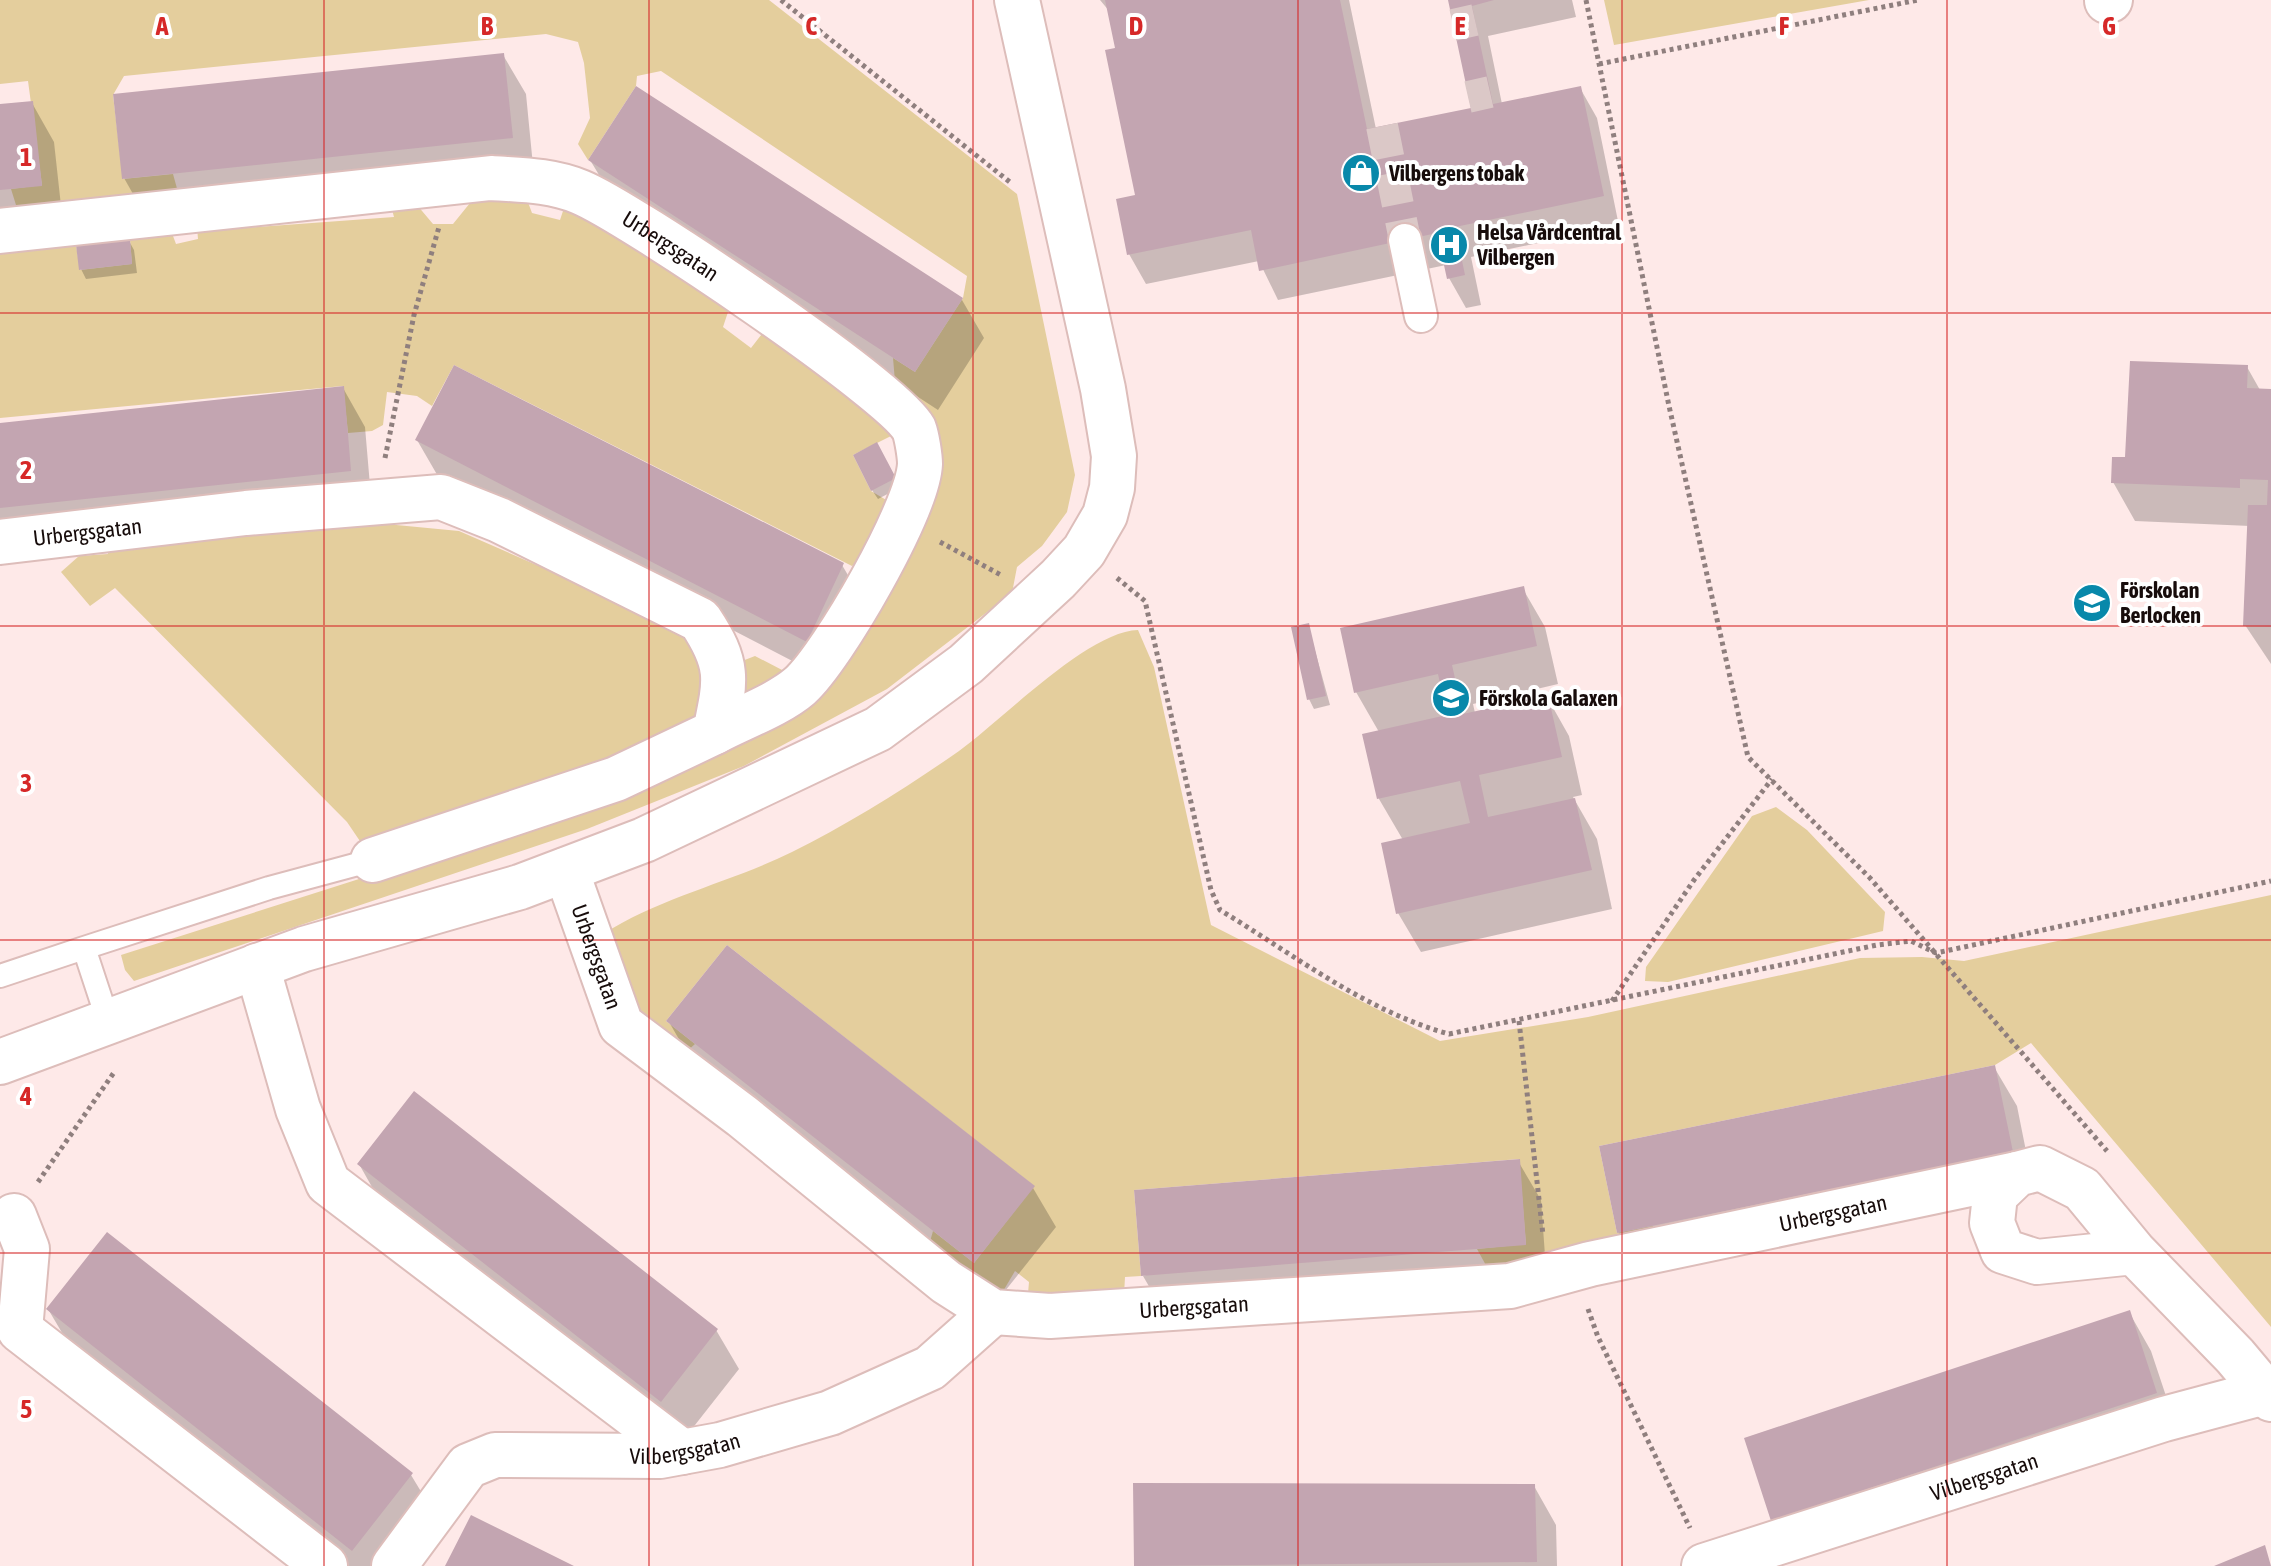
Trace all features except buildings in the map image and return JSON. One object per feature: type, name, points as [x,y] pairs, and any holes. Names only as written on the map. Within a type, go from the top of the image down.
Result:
[{"type":"street","points":[[0,1062],[257,966],[520,887],[644,840],[878,729],[966,664],[1058,579],[1084,551],[1105,515],[1112,488],[1114,456],[1103,389],[1017,0]]},
{"type":"street","name":"Urbergsgatan","points":[[0,231],[491,178],[550,182],[581,192],[644,227],[888,399],[914,430],[920,465],[901,520],[827,655],[798,687],[715,732],[616,779],[373,860]]},
{"type":"street","points":[[1405,240],[1421,316]]},
{"type":"street","name":"Urbergsgatan","points":[[0,542],[246,513],[441,497],[499,520],[700,620],[719,649],[725,687],[715,732]]},
{"type":"street","name":"Urbergsgatan","points":[[566,870],[621,1025],[742,1116],[946,1282],[993,1312],[1050,1316],[1510,1286],[1866,1203],[2017,1174]]},
{"type":"street","points":[[257,966],[298,1109],[328,1183],[682,1452]]},
{"type":"street","name":"Vilbergsgatan","points":[[1706,1565],[2164,1419],[2268,1396],[2235,1356],[2134,1252],[2082,1189],[2040,1168],[2017,1174]]},
{"type":"street","points":[[2017,1174],[1995,1195],[1992,1223],[2003,1251],[2037,1262],[2134,1252]]},
{"type":"street","points":[[14,1216],[27,1249],[20,1330],[325,1566]]},
{"type":"street","name":"Vilbergsgatan","points":[[394,1566],[468,1466],[481,1460],[495,1455],[660,1456],[830,1413],[930,1368],[993,1312]]},
{"type":"lane","points":[[0,976],[269,888],[373,860]]},
{"type":"lane","points":[[84,948],[108,1021]]},
{"type":"path","points":[[781,0],[1023,192]]},
{"type":"path","points":[[1586,0],[1669,406],[1748,757],[1870,878],[2110,1154]]},
{"type":"path","points":[[1599,64],[1918,0]]},
{"type":"path","points":[[385,502],[384,463],[392,411],[444,210],[448,183]]},
{"type":"path","points":[[901,520],[1005,577]]},
{"type":"path","points":[[1145,601],[1211,890],[1220,910],[1374,1004],[1420,1026],[1449,1034],[1877,945],[1911,941],[1936,953],[2271,881]]},
{"type":"path","points":[[1612,1001],[1694,880],[1772,779]]},
{"type":"path","points":[[1519,1021],[1561,1272],[1598,1337],[1706,1565]]},
{"type":"path","points":[[14,1216],[115,1071]]},
{"type":"shaded area","points":[[0,0],[769,0],[1017,194],[1075,475],[1067,512],[1042,546],[1017,567],[1012,593],[887,689],[744,766],[587,829],[134,981],[125,970],[121,955],[381,872],[721,743],[908,535],[893,358],[915,372],[963,298],[967,276],[661,71],[637,76],[636,86],[588,160],[578,144],[590,118],[584,63],[578,42],[546,34],[124,76],[113,95],[123,179],[173,174],[178,192],[24,216],[16,205],[11,189],[42,185],[28,81],[0,84]]},
{"type":"shaded area","points":[[1604,0],[1869,0],[1614,45]]},
{"type":"shaded area","points":[[492,193],[526,197],[532,213],[560,220],[564,208],[585,219],[730,306],[723,327],[751,348],[765,330],[897,433],[853,455],[871,491],[888,501],[867,556],[852,566],[454,365],[432,406],[417,396],[387,392],[383,425],[372,431],[348,433],[343,386],[0,418],[0,245],[76,245],[80,270],[132,264],[130,239],[170,228],[176,244],[198,239],[197,227],[237,216],[243,228],[394,217],[390,202],[417,205],[433,224],[453,224],[470,203]]},
{"type":"shaded area","points":[[323,518],[459,531],[573,581],[581,572],[681,625],[704,651],[703,709],[685,730],[366,850],[347,822],[115,588],[90,606],[61,572],[79,556],[108,554],[107,542]]},
{"type":"shaded area","points":[[1138,630],[1154,667],[1211,925],[1440,1041],[1588,1017],[1860,958],[1922,957],[1964,961],[2271,895],[2271,1327],[2031,1043],[1995,1065],[1599,1146],[1617,1233],[1653,1226],[1652,1238],[1488,1269],[1477,1249],[1526,1244],[1519,1159],[1134,1190],[1141,1276],[1125,1277],[1124,1295],[1027,1305],[1029,1282],[1015,1271],[1002,1293],[927,1252],[933,1231],[974,1263],[1034,1186],[727,945],[666,1021],[695,1044],[686,1052],[618,1001],[603,934],[649,910],[768,863],[834,830],[959,751],[1070,661],[1118,634]]},
{"type":"shaded area","points":[[755,656],[784,671],[744,703],[742,661]]},
{"type":"shaded area","points":[[1776,807],[1807,830],[1885,912],[1883,931],[1668,982],[1645,981],[1646,967],[1752,816]]},
{"type":"tunnel","points":[[1453,25],[1475,20]]},
{"type":"tunnel","points":[[1468,97],[1490,92]]},
{"type":"tunnel","points":[[1382,126],[1405,240]]},
{"type":"place","name":"Vilbergens tobak","points":[[1361,173]]},
{"type":"place","name":"Helsa Vårdcentral Vilbergen","points":[[1449,245]]},
{"type":"place","name":"Förskolan Berlocken","points":[[2092,603]]},
{"type":"place","name":"Förskola Galaxen","points":[[1451,698]]}]
